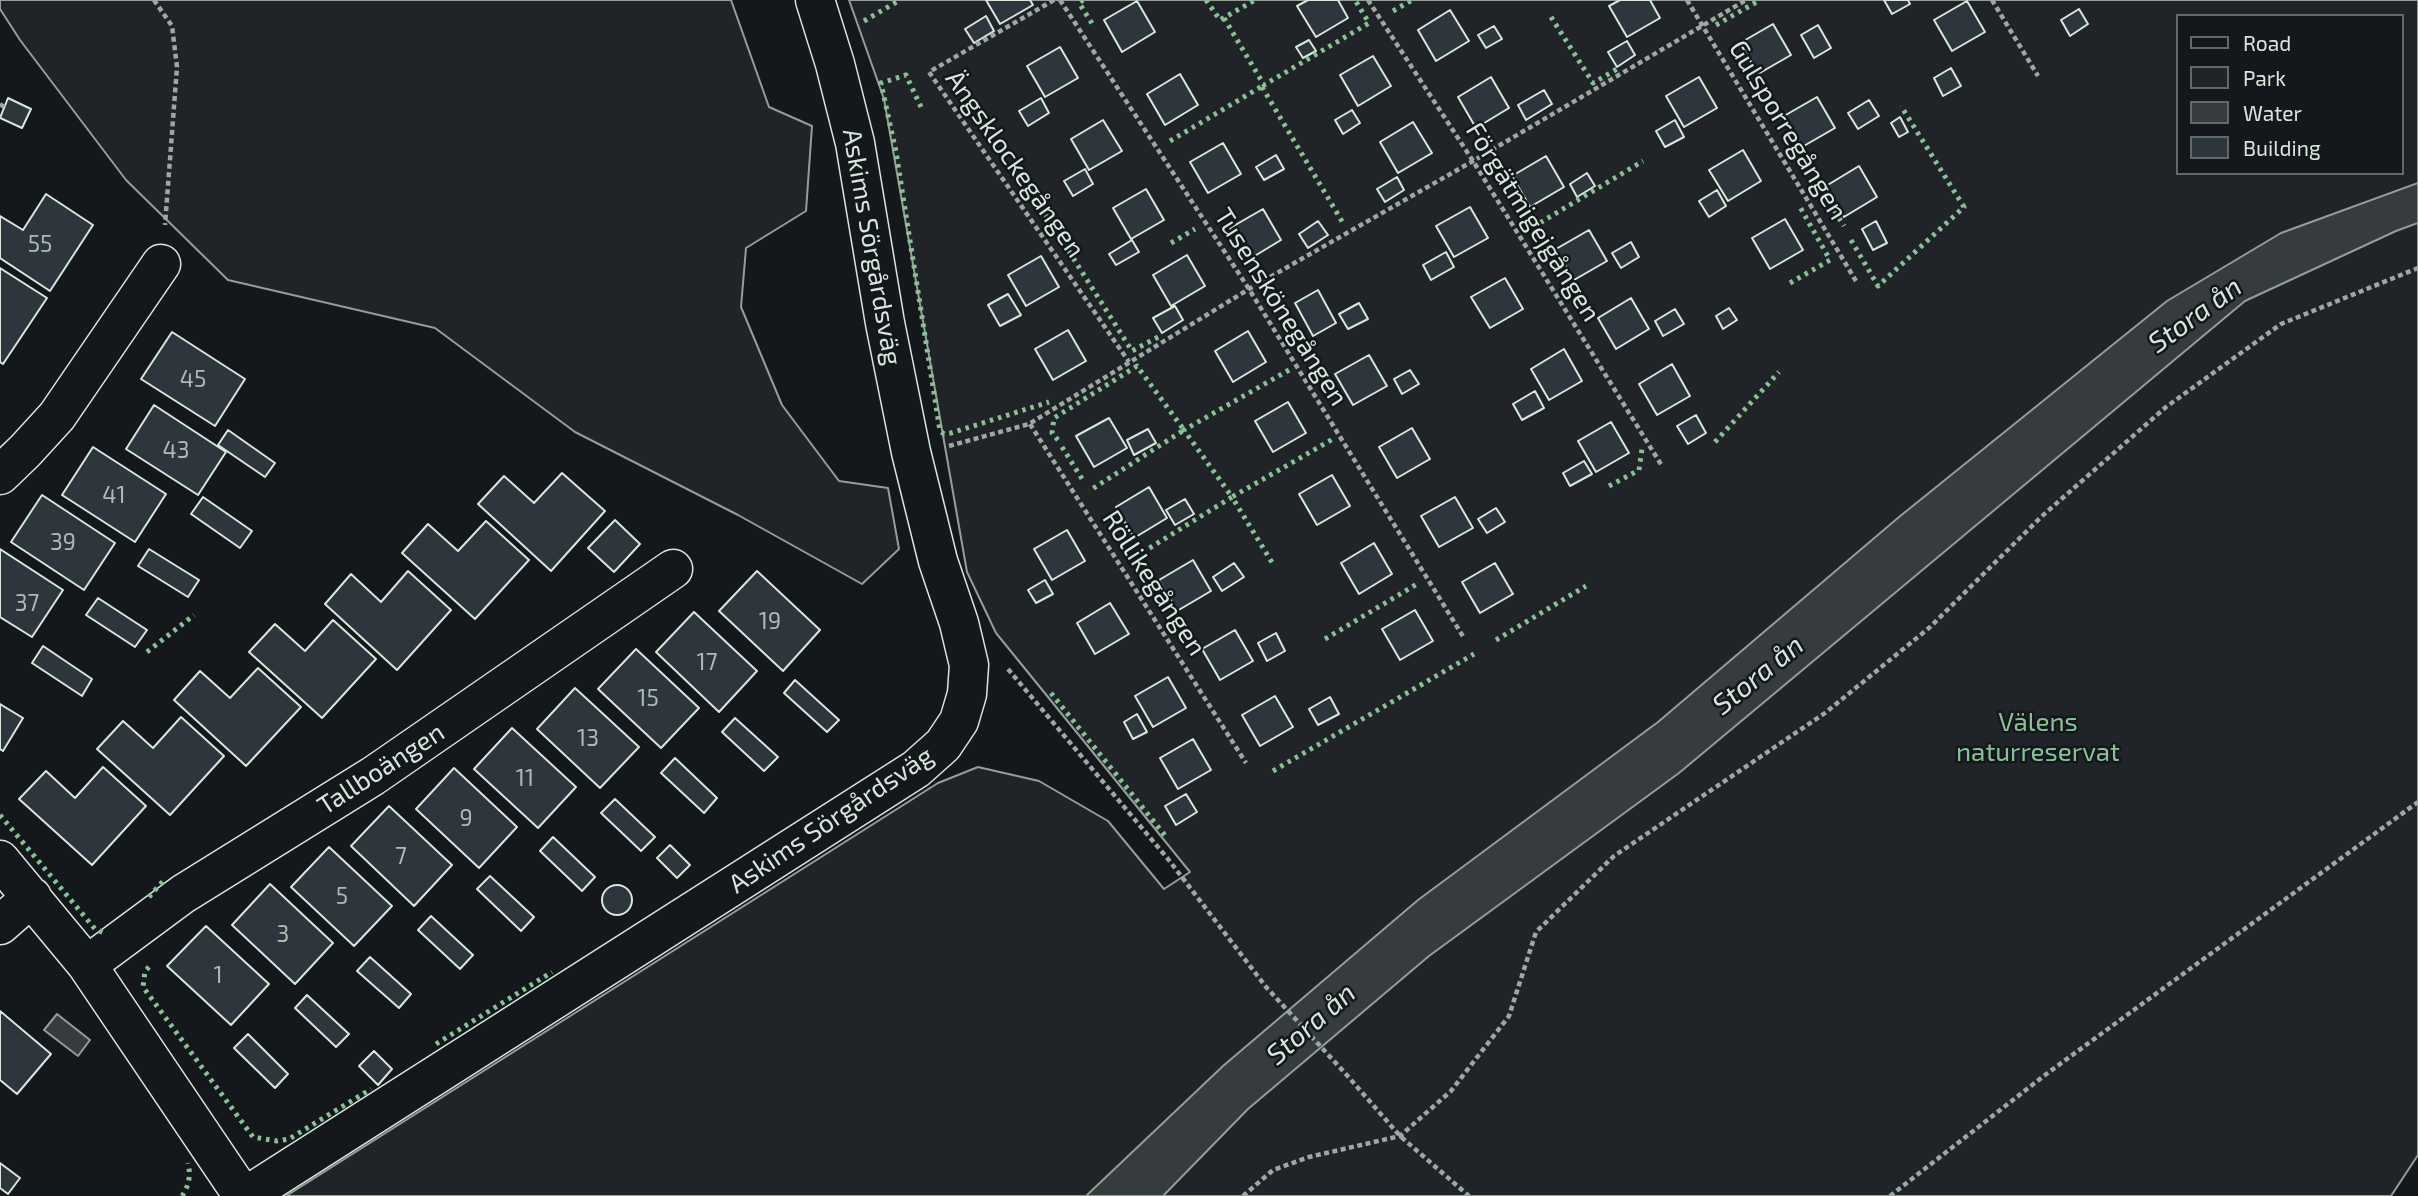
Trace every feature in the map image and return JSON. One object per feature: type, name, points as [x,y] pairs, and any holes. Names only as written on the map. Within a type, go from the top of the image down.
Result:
[{"type":"street","name":"Askims Sörgårdsväg","points":[[244,1196],[916,769],[943,745],[959,721],[967,694],[969,665],[959,623],[938,561],[911,452],[885,323],[855,144],[835,64],[815,0]]},
{"type":"street","points":[[0,475],[57,416],[161,264]]},
{"type":"street","name":"Tallboängen","points":[[87,965],[183,894],[373,776],[673,569]]},
{"type":"street","points":[[0,860],[87,965],[244,1196]]},
{"type":"street","points":[[0,925],[32,897]]},
{"type":"path","points":[[154,0],[172,26],[177,66],[161,264]]},
{"type":"path","name":"Ängsklockegången","points":[[1054,0],[929,72],[1129,362]]},
{"type":"path","name":"Tusenskönegången","points":[[1060,0],[1249,289],[1464,638]]},
{"type":"path","name":"Förgätmigejgången","points":[[1368,0],[1473,161],[1662,466]]},
{"type":"path","name":"Gulsporregången","points":[[1687,0],[1856,281]]},
{"type":"path","points":[[911,452],[939,449],[1030,424],[1249,289],[1746,0]]},
{"type":"path","points":[[1992,0],[2038,76]]},
{"type":"path","points":[[1242,1196],[1273,1170],[1309,1157],[1400,1136],[1451,1091],[1509,1016],[1536,932],[1614,856],[1825,713],[1929,628],[2041,517],[2166,407],[2281,324],[2418,268]]},
{"type":"path","name":"Röllikegången","points":[[1030,424],[1246,763]]},
{"type":"path","points":[[969,665],[1009,669],[1168,859],[1266,987],[1400,1136],[1469,1196]]},
{"type":"path","points":[[1890,1196],[2045,1075],[2418,802]]},
{"type":"green space","points":[[0,0],[731,0],[769,107],[812,126],[806,211],[746,248],[741,307],[782,405],[839,481],[888,488],[899,549],[862,584],[738,515],[575,432],[435,328],[228,280],[126,180],[20,40],[0,9]]},
{"type":"green space","name":"Välens naturreservat","points":[[849,0],[2418,0],[2418,1155],[2391,1196],[286,1196],[938,783],[978,767],[1039,781],[1108,821],[1164,889],[1190,872],[996,633],[967,572],[884,99]]},
{"type":"water","name":"Stora ån","points":[[2418,183],[2418,223],[2245,301],[1679,773],[1429,956],[1248,1109],[1163,1196],[1086,1196],[1223,1066],[1418,900],[1658,722],[1899,517],[2167,301],[2281,233]]},
{"type":"water","points":[[57,1014],[90,1040],[78,1056],[44,1030]]},
{"type":"building","points":[[986,0],[1030,0],[1033,5],[1000,24]]},
{"type":"building","points":[[1308,0],[1338,0],[1348,18],[1316,37],[1297,6]]},
{"type":"building","points":[[1620,0],[1650,0],[1660,18],[1627,37],[1609,6]]},
{"type":"building","points":[[1884,0],[1908,0],[1910,4],[1892,14]]},
{"type":"building","points":[[1137,1],[1155,32],[1122,52],[1104,20]]},
{"type":"building","points":[[1967,1],[1985,32],[1952,51],[1934,20]]},
{"type":"building","points":[[2079,9],[2088,24],[2070,36],[2061,20]]},
{"type":"building","points":[[1450,10],[1469,41],[1436,61],[1418,30]]},
{"type":"building","points":[[986,16],[994,31],[974,43],[965,29]]},
{"type":"building","points":[[1773,24],[1791,55],[1758,74],[1740,43]]},
{"type":"building","points":[[1818,25],[1831,48],[1814,58],[1801,35]]},
{"type":"building","points":[[1494,26],[1502,39],[1486,48],[1478,35]]},
{"type":"building","points":[[1309,40],[1316,51],[1303,58],[1296,47]]},
{"type":"building","points":[[1627,41],[1635,55],[1617,67],[1608,52]]},
{"type":"building","points":[[1060,47],[1078,78],[1045,97],[1027,66]]},
{"type":"building","points":[[1373,56],[1391,86],[1358,106],[1340,75]]},
{"type":"building","points":[[1951,68],[1961,86],[1943,96],[1934,78]]},
{"type":"building","points":[[1180,74],[1198,105],[1165,125],[1147,94]]},
{"type":"building","points":[[1491,77],[1509,108],[1476,128],[1458,97]]},
{"type":"building","points":[[1699,77],[1717,108],[1684,127],[1666,96]]},
{"type":"building","points":[[1544,90],[1552,104],[1526,120],[1518,105]]},
{"type":"building","points":[[1817,97],[1835,128],[1802,147],[1784,116]]},
{"type":"building","points":[[8,98],[31,109],[22,128],[0,118]]},
{"type":"building","points":[[1041,98],[1049,113],[1028,126],[1019,111]]},
{"type":"building","points":[[1869,100],[1879,116],[1858,129],[1848,113]]},
{"type":"building","points":[[1352,110],[1360,123],[1343,134],[1335,120]]},
{"type":"building","points":[[1900,117],[1908,132],[1899,137],[1891,123]]},
{"type":"building","points":[[1103,120],[1122,151],[1089,170],[1071,139]]},
{"type":"building","points":[[1675,120],[1684,137],[1665,147],[1656,131]]},
{"type":"building","points":[[1413,122],[1432,153],[1398,173],[1380,142]]},
{"type":"building","points":[[1223,143],[1241,174],[1208,193],[1190,162]]},
{"type":"building","points":[[1743,150],[1761,181],[1728,201],[1709,170]]},
{"type":"building","points":[[1276,155],[1284,169],[1264,180],[1256,167]]},
{"type":"building","points":[[1546,156],[1564,187],[1530,207],[1512,176]]},
{"type":"building","points":[[1859,166],[1877,197],[1844,217],[1826,186]]},
{"type":"building","points":[[1085,169],[1093,184],[1073,196],[1064,181]]},
{"type":"building","points":[[1587,173],[1595,186],[1577,197],[1570,184]]},
{"type":"building","points":[[1397,177],[1404,190],[1385,202],[1377,189]]},
{"type":"building","points":[[1146,189],[1164,220],[1131,239],[1113,208]]},
{"type":"building","points":[[1717,190],[1726,206],[1709,217],[1699,201]]},
{"type":"building","points":[[46,194],[93,225],[50,291],[0,258],[0,216],[23,230]]},
{"type":"building","points":[[1470,207],[1488,238],[1454,257],[1436,226]]},
{"type":"building","points":[[1263,209],[1281,240],[1248,260],[1230,228]]},
{"type":"building","points":[[1785,219],[1803,250],[1770,269],[1752,238]]},
{"type":"building","points":[[1318,221],[1328,235],[1308,248],[1299,234]]},
{"type":"building","points":[[1876,221],[1887,243],[1873,250],[1862,229]]},
{"type":"building","points":[[1589,230],[1607,261],[1574,280],[1556,249]]},
{"type":"building","points":[[1132,240],[1139,252],[1116,265],[1109,254]]},
{"type":"building","points":[[1631,242],[1639,257],[1621,268],[1612,253]]},
{"type":"building","points":[[1446,252],[1454,267],[1431,280],[1423,265]]},
{"type":"building","points":[[1187,255],[1205,286],[1171,306],[1153,275]]},
{"type":"building","points":[[1041,256],[1059,287],[1026,306],[1008,275]]},
{"type":"building","points":[[0,268],[47,298],[3,364],[0,362]]},
{"type":"building","points":[[1505,278],[1523,309],[1490,328],[1471,297]]},
{"type":"building","points":[[1318,290],[1336,323],[1313,336],[1295,303]]},
{"type":"building","points":[[1008,294],[1021,315],[1000,326],[988,305]]},
{"type":"building","points":[[1631,298],[1649,329],[1616,349],[1598,318]]},
{"type":"building","points":[[1359,303],[1368,319],[1348,329],[1339,314]]},
{"type":"building","points":[[1175,306],[1183,320],[1162,333],[1153,318]]},
{"type":"building","points":[[1729,308],[1737,320],[1723,329],[1716,316]]},
{"type":"building","points":[[1675,309],[1684,324],[1663,336],[1655,321]]},
{"type":"building","points":[[1068,330],[1086,361],[1053,380],[1035,349]]},
{"type":"building","points":[[1248,331],[1266,362],[1233,382],[1215,351]]},
{"type":"building","points":[[172,332],[245,379],[215,426],[141,379]]},
{"type":"building","points":[[1564,349],[1582,381],[1549,400],[1531,369]]},
{"type":"building","points":[[1369,355],[1387,386],[1353,405],[1335,374]]},
{"type":"building","points":[[1672,364],[1690,396],[1657,415],[1639,384]]},
{"type":"building","points":[[1410,370],[1419,384],[1402,394],[1394,379]]},
{"type":"building","points":[[1535,391],[1544,408],[1522,420],[1513,404]]},
{"type":"building","points":[[1288,402],[1306,433],[1273,452],[1255,421]]},
{"type":"building","points":[[154,405],[226,452],[198,495],[126,449]]},
{"type":"building","points":[[1696,415],[1706,433],[1688,444],[1677,426]]},
{"type":"building","points":[[1109,418],[1127,448],[1094,467],[1076,436]]},
{"type":"building","points":[[1611,422],[1629,453],[1596,472],[1578,441]]},
{"type":"building","points":[[1412,428],[1430,459],[1397,478],[1379,447]]},
{"type":"building","points":[[1148,429],[1156,443],[1134,455],[1127,440]]},
{"type":"building","points":[[228,430],[275,463],[265,477],[218,445]]},
{"type":"building","points":[[93,447],[166,494],[135,542],[62,495]]},
{"type":"building","points":[[1584,461],[1592,474],[1570,486],[1563,473]]},
{"type":"building","points":[[562,473],[605,511],[551,571],[478,504],[504,476],[534,503]]},
{"type":"building","points":[[1332,475],[1350,506],[1317,525],[1299,494]]},
{"type":"building","points":[[1149,487],[1167,518],[1134,538],[1116,507]]},
{"type":"building","points":[[42,495],[115,543],[84,590],[11,542]]},
{"type":"building","points":[[203,497],[252,531],[240,548],[191,514]]},
{"type":"building","points":[[1455,497],[1473,528],[1439,547],[1421,516]]},
{"type":"building","points":[[1185,499],[1194,514],[1175,525],[1166,510]]},
{"type":"building","points":[[1496,508],[1505,522],[1487,533],[1478,519]]},
{"type":"building","points":[[615,520],[640,544],[614,572],[588,548]]},
{"type":"building","points":[[486,521],[529,560],[475,619],[402,553],[428,524],[458,551]]},
{"type":"building","points":[[1067,530],[1085,561],[1052,580],[1034,549]]},
{"type":"building","points":[[1374,543],[1392,574],[1359,594],[1341,563]]},
{"type":"building","points":[[0,549],[63,590],[32,637],[0,617]]},
{"type":"building","points":[[149,549],[199,580],[188,597],[138,566]]},
{"type":"building","points":[[1193,560],[1211,591],[1177,611],[1159,580]]},
{"type":"building","points":[[1234,563],[1244,577],[1222,591],[1213,577]]},
{"type":"building","points":[[1495,563],[1513,594],[1480,613],[1462,582]]},
{"type":"building","points":[[408,571],[451,610],[397,670],[325,604],[351,574],[381,602]]},
{"type":"building","points":[[757,571],[820,630],[783,671],[719,611]]},
{"type":"building","points":[[1045,580],[1053,594],[1036,603],[1028,590]]},
{"type":"building","points":[[98,598],[147,630],[135,647],[86,615]]},
{"type":"building","points":[[1110,603],[1129,634],[1095,654],[1077,623]]},
{"type":"building","points":[[1415,610],[1433,641],[1400,660],[1382,629]]},
{"type":"building","points":[[694,612],[757,671],[719,712],[656,652]]},
{"type":"building","points":[[333,620],[376,659],[322,718],[249,652],[275,624],[305,651]]},
{"type":"building","points":[[1235,630],[1253,661],[1220,680],[1202,649]]},
{"type":"building","points":[[1276,633],[1285,651],[1267,661],[1258,643]]},
{"type":"building","points":[[43,646],[92,679],[82,696],[32,663]]},
{"type":"building","points":[[636,649],[699,708],[661,748],[598,689]]},
{"type":"building","points":[[258,668],[301,707],[246,766],[174,700],[200,671],[230,698]]},
{"type":"building","points":[[1168,677],[1186,708],[1153,727],[1135,696]]},
{"type":"building","points":[[795,680],[839,720],[827,732],[784,693]]},
{"type":"building","points":[[575,688],[639,747],[600,788],[537,729]]},
{"type":"building","points":[[1275,696],[1293,727],[1260,746],[1242,715]]},
{"type":"building","points":[[1330,697],[1339,714],[1318,725],[1309,709]]},
{"type":"building","points":[[0,704],[23,718],[3,751],[0,749]]},
{"type":"building","points":[[1137,714],[1147,732],[1133,739],[1124,722]]},
{"type":"building","points":[[181,717],[224,756],[170,815],[97,749],[123,721],[153,748]]},
{"type":"building","points":[[735,718],[778,757],[764,771],[722,732]]},
{"type":"building","points":[[512,728],[576,787],[538,828],[474,769]]},
{"type":"building","points":[[1193,739],[1211,770],[1178,789],[1160,758]]},
{"type":"building","points":[[675,758],[717,798],[704,813],[661,773]]},
{"type":"building","points":[[103,767],[146,806],[92,865],[19,799],[46,771],[75,798]]},
{"type":"building","points":[[454,768],[517,827],[479,868],[416,809]]},
{"type":"building","points":[[1186,794],[1197,812],[1176,825],[1165,806]]},
{"type":"building","points":[[615,799],[655,837],[641,851],[601,813]]},
{"type":"building","points":[[389,806],[452,865],[414,906],[351,846]]},
{"type":"building","points":[[553,837],[595,877],[582,891],[540,851]]},
{"type":"building","points":[[670,845],[690,865],[677,878],[657,858]]},
{"type":"building","points":[[329,847],[392,906],[354,946],[291,887]]},
{"type":"building","points":[[490,876],[534,917],[521,931],[477,889]]},
{"type":"building","points":[[270,884],[333,943],[295,984],[232,925]]},
{"type":"building","points":[[617,885],[627,890],[632,900],[627,910],[617,915],[607,910],[602,900],[607,890]]},
{"type":"building","points":[[431,916],[473,955],[460,969],[418,930]]},
{"type":"building","points":[[206,926],[269,984],[231,1025],[167,966]]},
{"type":"building","points":[[370,957],[411,994],[399,1008],[357,971]]},
{"type":"building","points":[[307,995],[349,1034],[336,1047],[295,1008]]},
{"type":"building","points":[[0,1011],[51,1054],[17,1094],[0,1080]]},
{"type":"building","points":[[248,1034],[288,1074],[275,1088],[234,1048]]},
{"type":"building","points":[[374,1051],[392,1069],[378,1085],[359,1066]]},
{"type":"building","points":[[0,1163],[20,1178],[8,1194],[0,1188]]},
{"type":"hedge","points":[[864,21],[900,0]]},
{"type":"hedge","points":[[1083,0],[1079,3],[1093,25]]},
{"type":"hedge","points":[[1206,0],[1220,20],[1255,0]]},
{"type":"hedge","points":[[1224,18],[1264,85],[1369,23],[1355,0]]},
{"type":"hedge","points":[[1393,11],[1412,0]]},
{"type":"hedge","points":[[1716,25],[1760,0]]},
{"type":"hedge","points":[[1551,17],[1593,83],[1617,69]]},
{"type":"hedge","points":[[921,107],[906,75],[881,83],[896,152],[940,431],[944,434],[951,433],[1049,402]]},
{"type":"hedge","points":[[1170,141],[1264,85]]},
{"type":"hedge","points":[[1262,87],[1343,223]]},
{"type":"hedge","points":[[1851,240],[1878,286],[1964,207],[1901,106]]},
{"type":"hedge","points":[[1815,181],[1804,162],[1816,156]]},
{"type":"hedge","points":[[1533,227],[1643,161]]},
{"type":"hedge","points":[[1821,189],[1844,226]]},
{"type":"hedge","points":[[1790,283],[1830,260],[1800,207]]},
{"type":"hedge","points":[[1046,215],[1132,351],[1160,336]]},
{"type":"hedge","points":[[1171,243],[1195,229]]},
{"type":"hedge","points":[[1058,440],[1052,433],[1054,418],[1137,366],[1184,430],[1089,491]]},
{"type":"hedge","points":[[1289,370],[1184,430],[1232,497],[1333,439]]},
{"type":"hedge","points":[[1715,442],[1779,372]]},
{"type":"hedge","points":[[1062,447],[1084,482]]},
{"type":"hedge","points":[[1609,486],[1639,470],[1642,449]]},
{"type":"hedge","points":[[1135,557],[1232,497],[1273,564]]},
{"type":"hedge","points":[[1325,639],[1417,584]]},
{"type":"hedge","points":[[1496,640],[1586,586]]},
{"type":"hedge","points":[[147,652],[194,615]]},
{"type":"hedge","points":[[1273,771],[1474,654]]},
{"type":"hedge","points":[[1051,693],[1167,838]]},
{"type":"hedge","points":[[0,815],[95,929],[104,933]]},
{"type":"hedge","points":[[149,897],[163,881]]},
{"type":"hedge","points":[[149,967],[145,971],[143,987],[253,1137],[277,1141],[289,1139],[371,1089]]},
{"type":"hedge","points":[[436,1044],[552,972]]},
{"type":"hedge","points":[[182,1196],[189,1180],[188,1163]]}]
